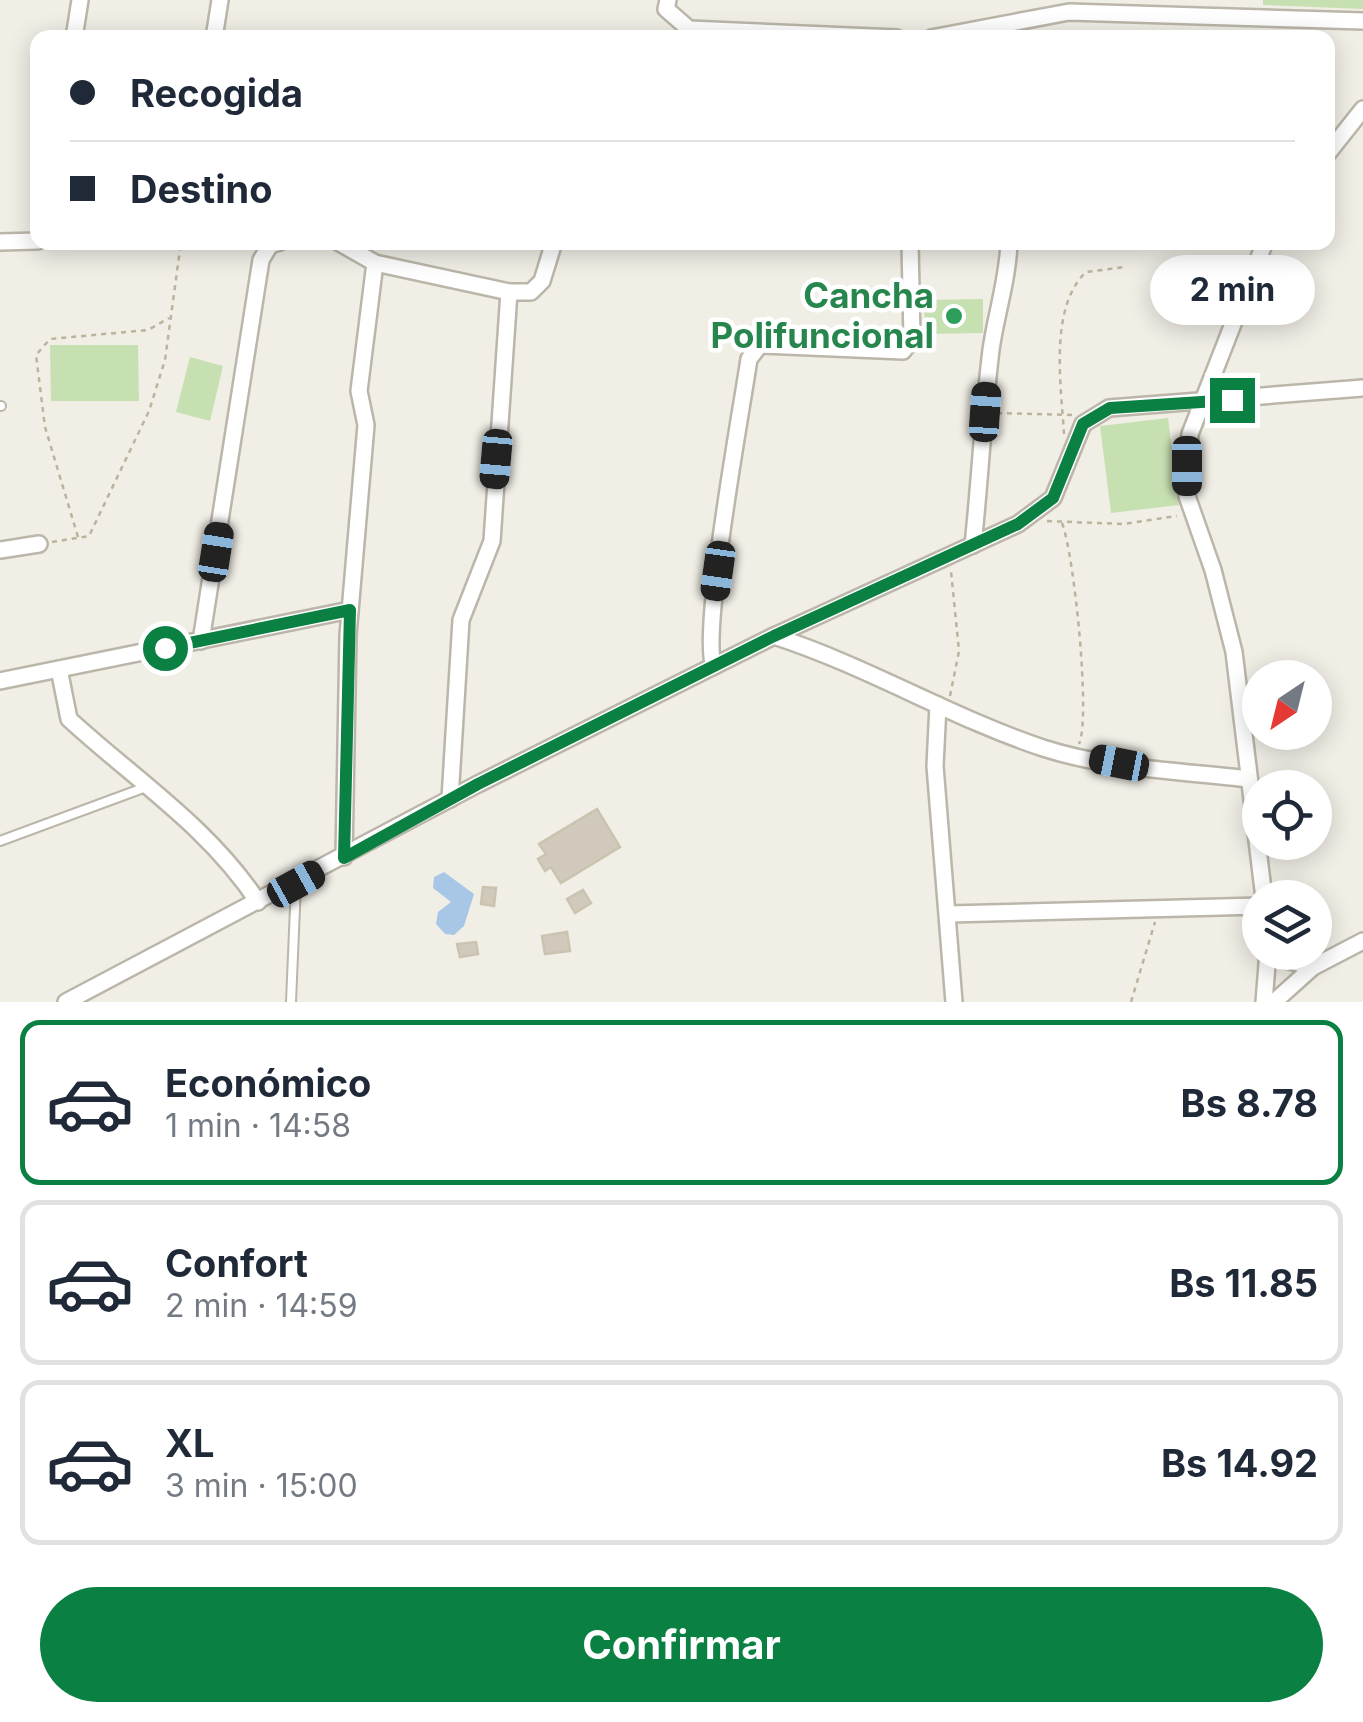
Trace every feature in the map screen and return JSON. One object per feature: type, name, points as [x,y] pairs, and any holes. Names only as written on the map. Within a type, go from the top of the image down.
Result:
[{"type":"street","points":[[75,30],[80,0]]},
{"type":"street","points":[[215,30],[220,0]]},
{"type":"street","points":[[668,0],[666,8],[688,29],[711,30]]},
{"type":"street","points":[[981,30],[1020,18],[1069,12],[1363,21]]},
{"type":"street","points":[[1020,18],[1020,30]]},
{"type":"street","points":[[1335,143],[1363,109]]},
{"type":"street","points":[[0,242],[30,241]]},
{"type":"street","points":[[201,641],[261,260],[267,250]]},
{"type":"street","points":[[352,250],[375,263],[509,292],[532,292],[542,281],[552,250]]},
{"type":"street","points":[[714,666],[708,654],[713,609],[749,358],[760,345],[903,351],[912,339],[910,250]]},
{"type":"street","points":[[973,545],[985,412],[1009,250]]},
{"type":"street","points":[[1248,770],[1234,652],[1187,496],[1187,466],[1190,434],[1261,250]]},
{"type":"street","points":[[344,858],[350,610],[366,425],[359,391],[375,263]]},
{"type":"street","points":[[450,799],[461,620],[492,541],[509,292]]},
{"type":"street","points":[[66,1002],[296,884],[450,799],[774,636],[1031,515],[1053,498],[1083,424],[1110,408],[1363,388]]},
{"type":"street","points":[[0,550],[38,544]]},
{"type":"street","points":[[0,682],[350,610]]},
{"type":"street","points":[[774,636],[831,654],[945,709],[1046,749],[1242,778]]},
{"type":"street","points":[[58,669],[69,719],[232,864],[258,902]]},
{"type":"street","points":[[945,709],[935,766],[954,1002]]},
{"type":"street","points":[[948,914],[1242,907]]},
{"type":"street","points":[[1332,956],[1363,941]]},
{"type":"street","points":[[1264,1002],[1267,970]]},
{"type":"street","points":[[1274,1002],[1309,970]]},
{"type":"lane","points":[[0,841],[148,786]]},
{"type":"lane","points":[[290,1002],[296,884]]},
{"type":"path","points":[[38,544],[89,536],[97,522],[149,411],[165,360],[179,250]]},
{"type":"path","points":[[1071,457],[1063,415],[1061,325],[1066,300],[1086,272],[1125,267]]},
{"type":"path","points":[[78,539],[45,427],[36,355],[50,339],[148,330],[170,317]]},
{"type":"path","points":[[985,412],[1095,416]]},
{"type":"path","points":[[1031,515],[1062,523],[1123,524],[1194,513]]},
{"type":"path","points":[[1062,523],[1070,542],[1082,702],[1082,737],[1073,754]]},
{"type":"path","points":[[945,709],[959,651],[949,556]]},
{"type":"path","points":[[1131,1002],[1159,911]]},
{"type":"green space","points":[[1263,0],[1363,0],[1363,9],[1263,5]]},
{"type":"green space","name":"Cancha Polifuncional","points":[[983,299],[983,333],[925,334],[924,300]]},
{"type":"green space","points":[[50,345],[138,345],[139,401],[51,401]]},
{"type":"green space","points":[[190,357],[223,366],[210,421],[176,412]]},
{"type":"green space","points":[[1168,418],[1179,505],[1111,513],[1100,426]]},
{"type":"water","points":[[444,872],[474,894],[464,926],[454,935],[445,934],[436,924],[438,912],[451,902],[433,888],[434,877]]},
{"type":"building","points":[[597,809],[620,847],[561,883],[551,867],[545,871],[538,859],[546,854],[539,844]]},
{"type":"building","points":[[483,887],[496,888],[494,906],[481,904]]},
{"type":"building","points":[[583,890],[591,903],[575,913],[567,899]]},
{"type":"building","points":[[567,932],[570,951],[545,954],[542,936]]},
{"type":"building","points":[[476,942],[478,954],[460,957],[457,944]]},
{"type":"place","name":"Cancha Polifuncional","points":[[954,316]]},
{"type":"route","points":[[165,648],[350,610],[344,858],[478,784],[774,636],[1018,524],[1053,498],[1066,474],[1083,424],[1110,408],[1232,400]]}]
